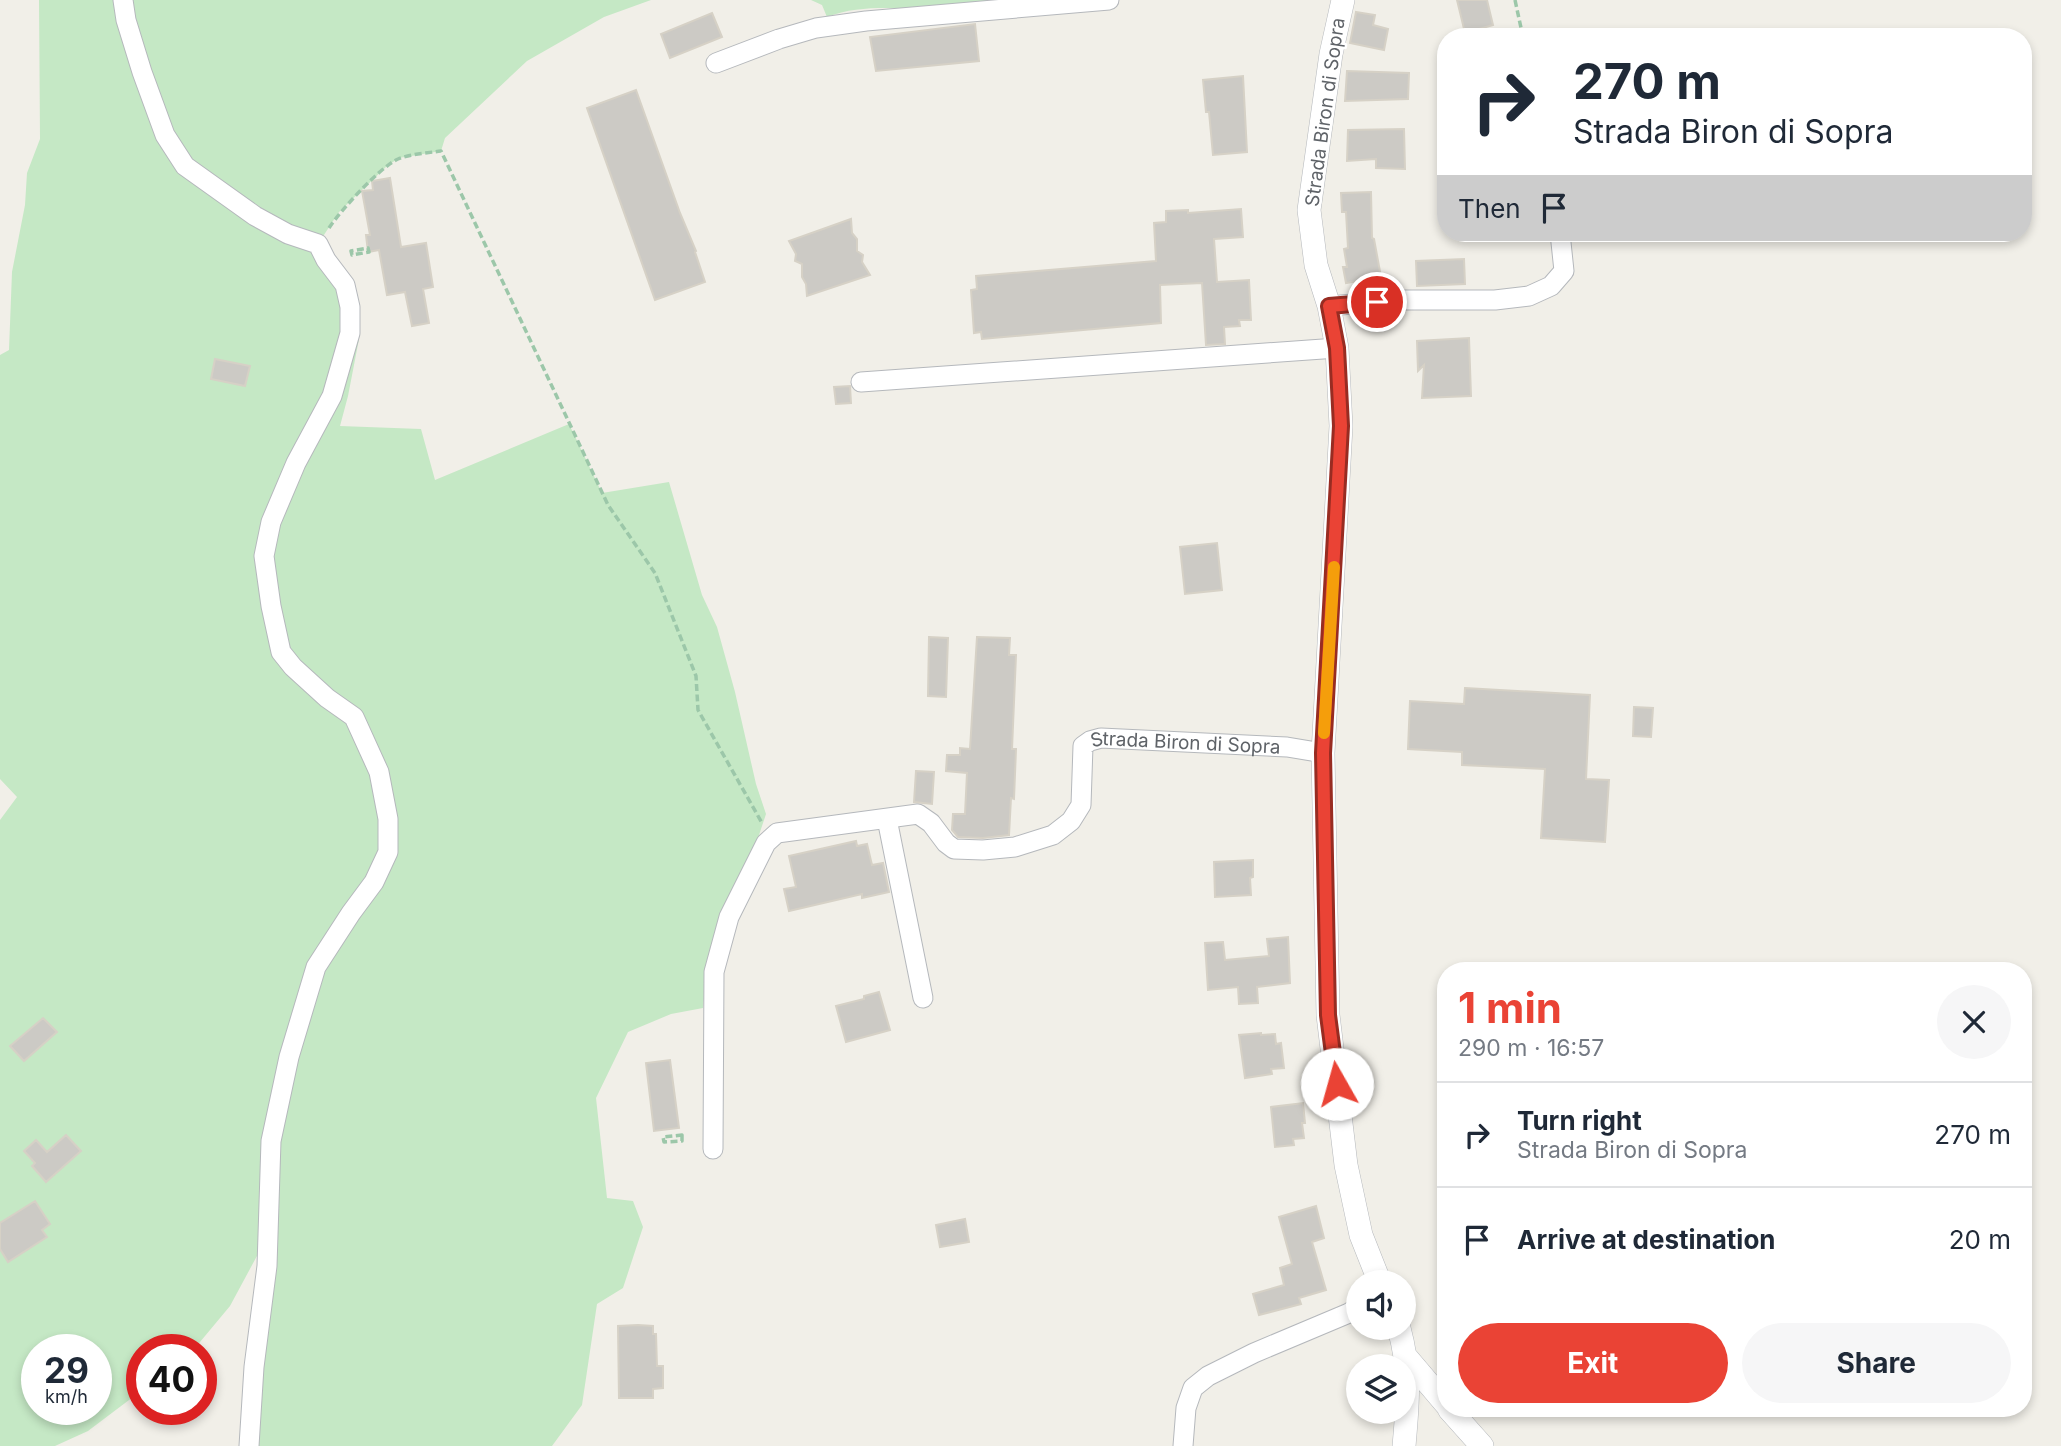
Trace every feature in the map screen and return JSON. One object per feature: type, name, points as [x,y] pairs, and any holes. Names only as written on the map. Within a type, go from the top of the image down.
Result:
[{"type":"street","points":[[123,0],[138,59],[165,135],[185,166],[256,216],[288,234],[318,244],[326,260],[345,285],[350,307],[350,333],[332,397],[296,463],[271,522],[264,556],[281,652],[293,667],[327,698],[354,717],[379,772],[388,819],[388,852],[374,882],[316,967],[289,1057],[271,1141],[267,1266],[254,1367],[249,1446]]},
{"type":"street","points":[[716,63],[816,28],[866,21],[1109,0]]},
{"type":"street","name":"Strada Biron di Sopra","points":[[1343,0],[1331,54],[1310,211],[1316,265],[1329,306],[1337,348],[1340,438],[1323,753],[1328,1015],[1346,1166],[1361,1235],[1375,1270]]},
{"type":"street","points":[[1329,306],[1401,300],[1495,300],[1529,296],[1551,286],[1564,271],[1561,242]]},
{"type":"street","points":[[861,382],[1337,348]]},
{"type":"street","name":"Strada Biron di Sopra","points":[[777,833],[918,814],[931,823],[954,849],[1015,847],[1053,835],[1071,821],[1081,805],[1083,746],[1090,741],[1101,738],[1287,747],[1323,753]]},
{"type":"street","points":[[887,819],[923,998]]},
{"type":"street","points":[[713,1149],[714,972],[729,917],[765,843],[777,833]]},
{"type":"street","points":[[1182,1446],[1186,1408],[1193,1388],[1208,1376],[1254,1353],[1346,1314]]},
{"type":"street","points":[[1416,1369],[1437,1393]]},
{"type":"street","points":[[1456,1417],[1482,1446]]},
{"type":"street","points":[[1404,1446],[1406,1424]]},
{"type":"path","points":[[1515,0],[1520,28]]},
{"type":"path","points":[[318,244],[339,212],[387,166],[399,159],[441,151],[608,505],[655,573],[696,676],[698,710],[762,822],[777,833]]},
{"type":"path","points":[[682,1135],[682,1141],[664,1142],[663,1137],[682,1135]]},
{"type":"green space","points":[[39,0],[651,0],[604,17],[527,61],[445,138],[441,151],[399,158],[387,166],[339,212],[318,244],[348,302],[359,339],[340,426],[421,429],[435,480],[569,424],[602,493],[669,482],[702,595],[717,627],[766,814],[758,838],[721,916],[708,962],[703,1008],[671,1014],[628,1032],[596,1098],[607,1198],[633,1201],[643,1227],[623,1288],[597,1304],[582,1405],[552,1446],[249,1446],[268,1240],[230,1306],[207,1334],[126,1334],[126,1402],[112,1413],[112,1334],[21,1334],[21,1425],[96,1425],[55,1446],[0,1446],[0,820],[17,797],[0,779],[0,355],[9,350],[12,272],[25,205],[27,173],[40,139]]},
{"type":"green space","points":[[811,0],[1024,0],[952,8],[855,10],[827,17],[822,5]]},
{"type":"building","points":[[1457,0],[1487,0],[1493,25],[1464,28]]},
{"type":"building","points":[[1356,12],[1375,15],[1373,25],[1388,29],[1384,50],[1350,43]]},
{"type":"building","points":[[712,13],[722,37],[670,58],[661,34]]},
{"type":"building","points":[[975,24],[979,61],[876,71],[870,37]]},
{"type":"building","points":[[1347,71],[1409,73],[1408,99],[1345,101]]},
{"type":"building","points":[[1243,76],[1247,152],[1213,155],[1203,80]]},
{"type":"building","points":[[636,90],[705,282],[655,300],[587,108]]},
{"type":"building","points":[[1404,129],[1405,169],[1376,168],[1376,159],[1347,161],[1348,130]]},
{"type":"building","points":[[390,178],[401,247],[426,243],[433,287],[423,289],[429,323],[412,326],[405,292],[387,295],[379,250],[368,252],[366,235],[370,235],[362,191],[373,190],[372,181]]},
{"type":"building","points":[[1371,192],[1372,238],[1381,277],[1346,283],[1343,267],[1347,267],[1344,249],[1348,248],[1346,212],[1342,212],[1341,193]]},
{"type":"building","points":[[1241,209],[1243,237],[1214,239],[1217,282],[1249,280],[1251,320],[1239,320],[1240,326],[1224,327],[1225,344],[1206,345],[1202,283],[1160,285],[1161,323],[982,339],[981,332],[974,333],[971,290],[977,289],[976,276],[1156,261],[1154,223],[1166,222],[1166,211],[1188,210],[1188,213]]},
{"type":"building","points":[[851,219],[852,233],[857,239],[857,251],[863,255],[862,262],[870,275],[807,296],[802,264],[795,261],[796,254],[789,241]]},
{"type":"building","points":[[1464,259],[1465,284],[1417,286],[1416,261]]},
{"type":"building","points":[[1469,338],[1471,396],[1422,398],[1424,365],[1418,371],[1417,341]]},
{"type":"building","points":[[215,359],[250,366],[245,386],[211,379]]},
{"type":"building","points":[[850,386],[851,403],[836,404],[834,387]]},
{"type":"building","points":[[1217,543],[1222,590],[1185,594],[1180,547]]},
{"type":"building","points":[[929,637],[948,638],[946,697],[928,696]]},
{"type":"building","points":[[977,637],[1010,638],[1009,655],[1016,655],[1012,749],[1016,749],[1009,835],[983,838],[958,837],[952,830],[953,814],[965,814],[967,773],[946,771],[947,755],[960,755],[960,748],[970,749]]},
{"type":"building","points":[[1465,688],[1590,695],[1586,779],[1609,780],[1605,842],[1541,838],[1545,769],[1462,765],[1462,752],[1408,749],[1410,701],[1464,704]]},
{"type":"building","points":[[1634,707],[1653,708],[1651,737],[1633,736]]},
{"type":"building","points":[[916,771],[934,772],[932,804],[914,802]]},
{"type":"building","points":[[856,841],[857,846],[867,844],[872,865],[883,863],[889,892],[862,898],[862,894],[789,911],[784,889],[796,887],[789,856]]},
{"type":"building","points":[[1253,860],[1251,895],[1215,897],[1214,862]]},
{"type":"building","points":[[1288,937],[1290,983],[1257,987],[1258,1003],[1239,1004],[1238,987],[1208,990],[1205,943],[1223,942],[1225,960],[1269,956],[1267,939]]},
{"type":"building","points":[[879,992],[890,1030],[846,1042],[836,1006]]},
{"type":"building","points":[[43,1018],[57,1032],[24,1061],[10,1046]]},
{"type":"building","points":[[1275,1034],[1276,1044],[1281,1043],[1284,1068],[1271,1069],[1272,1074],[1245,1078],[1239,1035]]},
{"type":"building","points":[[670,1060],[679,1128],[654,1131],[646,1063]]},
{"type":"building","points":[[1303,1103],[1304,1138],[1293,1139],[1294,1145],[1275,1147],[1271,1107]]},
{"type":"building","points":[[66,1135],[81,1151],[46,1182],[32,1166],[35,1163],[24,1151],[36,1140],[47,1152]]},
{"type":"building","points":[[35,1201],[50,1224],[42,1230],[47,1237],[8,1262],[0,1249],[0,1223]]},
{"type":"building","points":[[1316,1206],[1324,1238],[1312,1242],[1326,1290],[1299,1298],[1301,1304],[1259,1315],[1253,1294],[1284,1285],[1280,1268],[1292,1264],[1279,1217]]},
{"type":"building","points":[[965,1219],[969,1242],[940,1247],[936,1225]]},
{"type":"building","points":[[618,1326],[653,1326],[653,1334],[656,1334],[657,1366],[663,1366],[663,1388],[653,1389],[653,1398],[619,1398]]},
{"type":"slow traffic","points":[[1324,733],[1334,567]]},
{"type":"route","points":[[1337,1084],[1328,1015],[1323,753],[1341,426],[1337,348],[1329,306],[1377,302]]}]
